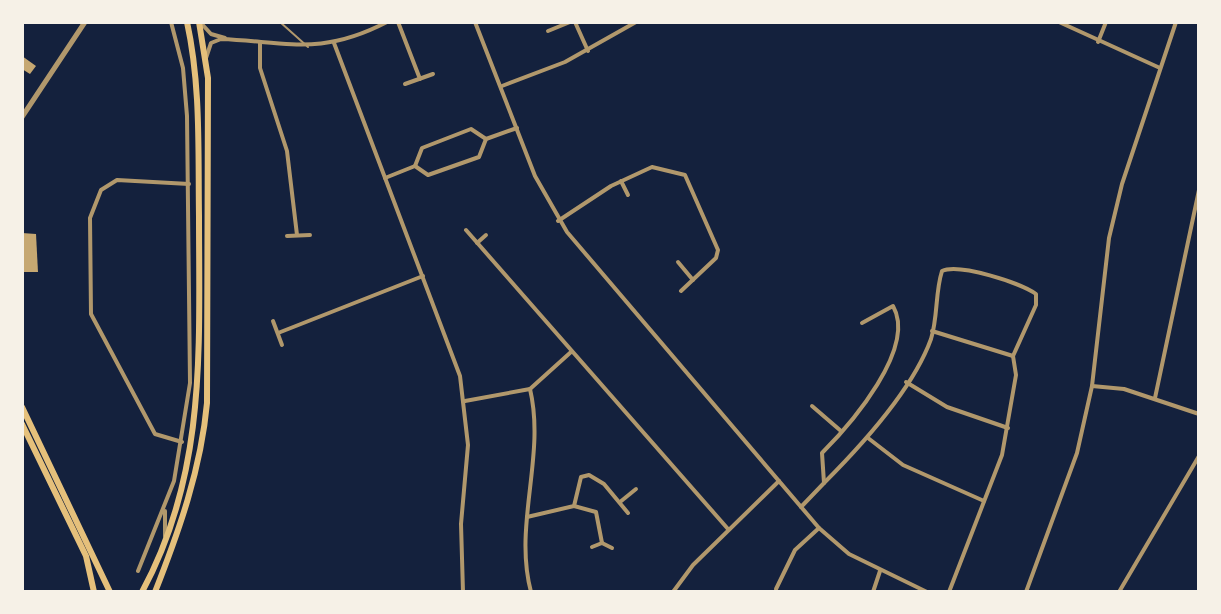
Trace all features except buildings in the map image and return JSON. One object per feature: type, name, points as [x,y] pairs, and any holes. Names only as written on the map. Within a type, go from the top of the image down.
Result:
[{"type":"main road","points":[[142,592],[165,536],[193,443],[200,361],[198,101],[187,22]]},
{"type":"main road","points":[[155,592],[190,494],[205,424],[210,302],[206,59],[199,22]]},
{"type":"main road","points":[[22,407],[110,592]]},
{"type":"main road","points":[[22,424],[86,556],[94,592]]},
{"type":"street","points":[[22,117],[85,22]]},
{"type":"street","points":[[138,571],[166,505],[182,442],[190,383],[189,184],[183,68],[171,22]]},
{"type":"street","points":[[199,22],[211,34],[231,39],[308,47],[334,43],[387,22]]},
{"type":"street","points":[[398,22],[420,79]]},
{"type":"street","points":[[475,22],[535,176],[558,221],[819,528],[849,554],[927,592]]},
{"type":"street","points":[[548,31],[572,22],[588,51]]},
{"type":"street","points":[[501,86],[588,51],[636,22]]},
{"type":"street","points":[[1059,22],[1160,68]]},
{"type":"street","points":[[1098,42],[1106,22]]},
{"type":"street","points":[[1026,592],[1069,479],[1092,386],[1109,238],[1133,144],[1176,22]]},
{"type":"street","points":[[206,59],[211,43],[231,39]]},
{"type":"street","points":[[260,43],[260,68],[287,151],[297,235]]},
{"type":"street","points":[[334,43],[460,376],[468,445],[461,524],[463,592]]},
{"type":"street","points":[[405,84],[433,74]]},
{"type":"street","points":[[415,166],[428,175],[479,157],[486,139],[517,128]]},
{"type":"street","points":[[385,178],[415,166],[422,148],[471,129],[486,139]]},
{"type":"street","points":[[558,221],[621,181],[652,167],[675,171],[691,182],[694,200],[718,250],[716,258],[681,291]]},
{"type":"street","points":[[189,184],[117,180],[101,190],[90,218],[91,314],[155,434],[193,443]]},
{"type":"street","points":[[621,181],[628,195]]},
{"type":"street","points":[[1155,398],[1199,190]]},
{"type":"street","points":[[466,230],[728,529]]},
{"type":"street","points":[[287,236],[310,235]]},
{"type":"street","points":[[477,243],[486,235]]},
{"type":"street","points":[[678,262],[693,280]]},
{"type":"street","points":[[801,507],[867,438],[906,382],[932,331],[940,276],[946,269],[1025,286],[1036,294],[1036,305],[1013,356],[1016,375],[1002,455],[949,592]]},
{"type":"street","points":[[278,333],[423,276]]},
{"type":"street","points":[[824,483],[822,453],[875,387],[899,336],[901,319],[893,306],[862,323]]},
{"type":"street","points":[[273,321],[282,345]]},
{"type":"street","points":[[932,331],[1013,356]]},
{"type":"street","points":[[465,401],[530,389],[571,352]]},
{"type":"street","points":[[906,382],[947,407],[1008,428]]},
{"type":"street","points":[[1092,386],[1155,398],[1199,414]]},
{"type":"street","points":[[530,389],[536,433],[525,547],[531,592]]},
{"type":"street","points":[[812,406],[841,431]]},
{"type":"street","points":[[867,438],[918,473],[984,501]]},
{"type":"street","points":[[1119,592],[1199,456]]},
{"type":"street","points":[[574,506],[577,485],[585,475],[597,477],[628,513]]},
{"type":"street","points":[[673,592],[693,565],[779,481]]},
{"type":"street","points":[[620,502],[636,489]]},
{"type":"street","points":[[165,536],[166,505]]},
{"type":"street","points":[[527,517],[574,506],[596,512],[602,543]]},
{"type":"street","points":[[776,589],[795,550],[819,528]]},
{"type":"street","points":[[592,547],[602,543],[612,548]]},
{"type":"street","points":[[873,592],[880,571]]},
{"type":"lane","points":[[280,22],[308,47]]}]
